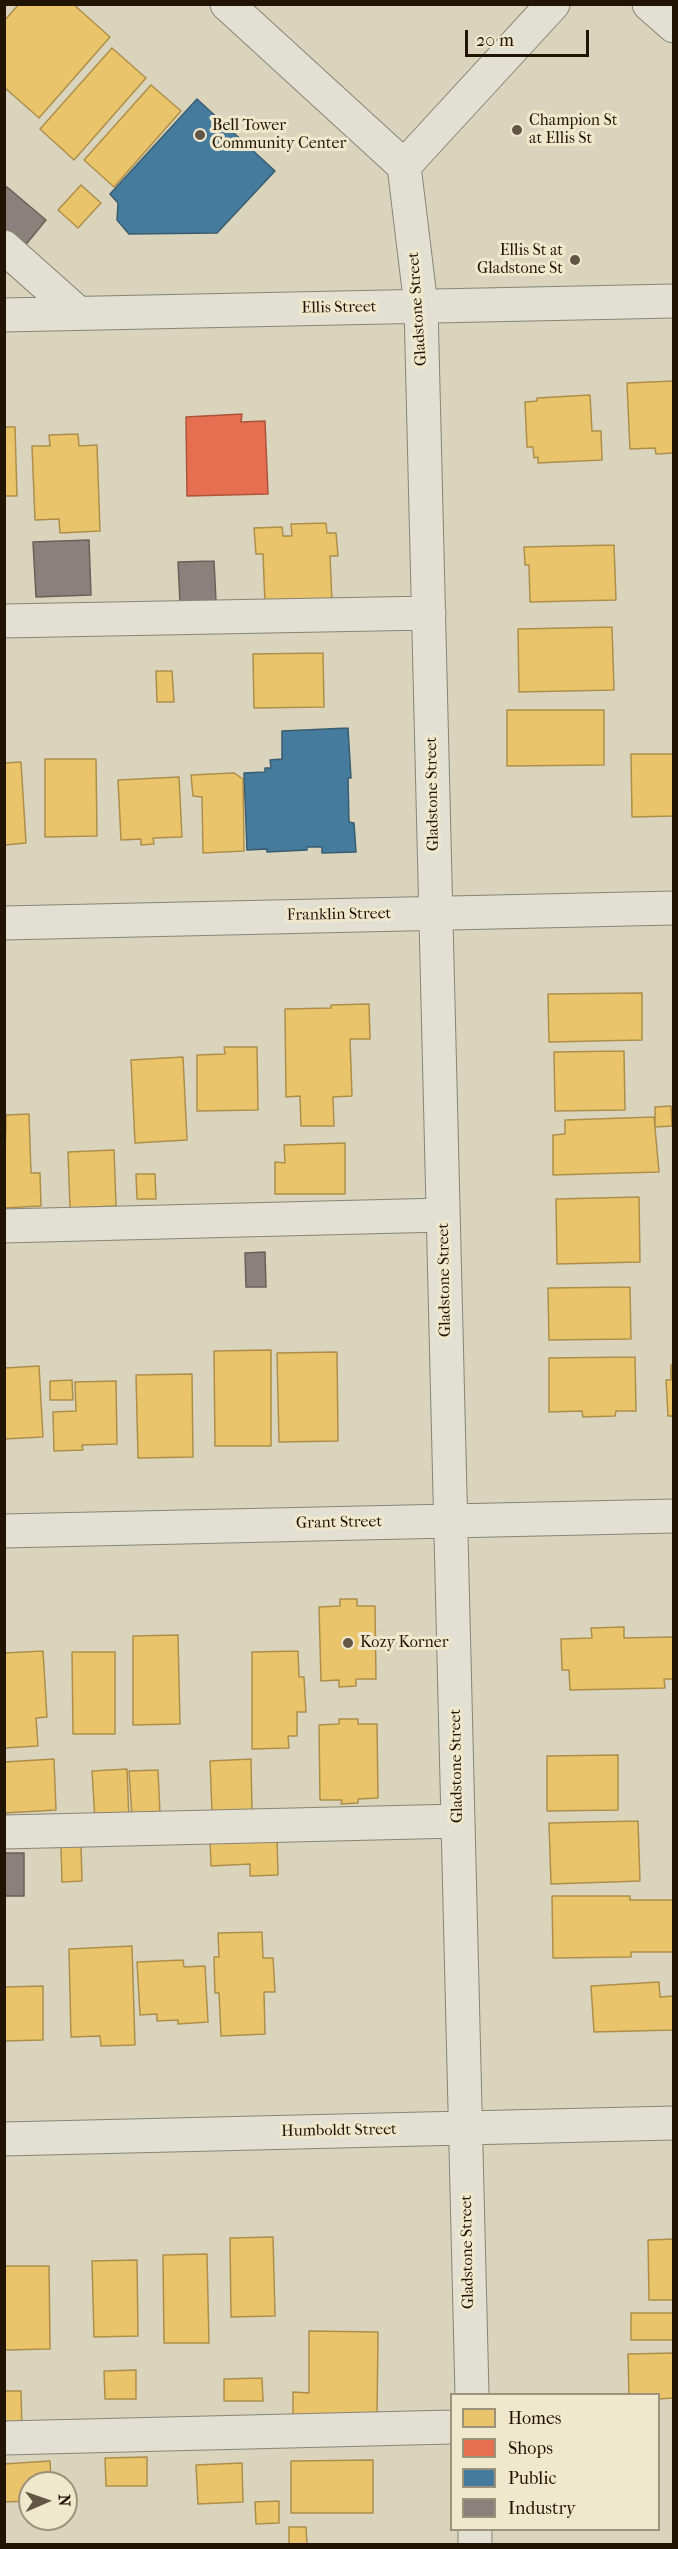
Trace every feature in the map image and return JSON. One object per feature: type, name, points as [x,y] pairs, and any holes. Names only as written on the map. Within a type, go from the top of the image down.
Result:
[{"type":"street","points":[[227,4],[404,166],[553,4]]},
{"type":"street","points":[[649,4],[674,26]]},
{"type":"street","name":"Gladstone Street","points":[[404,166],[421,306],[472,2393]]},
{"type":"street","points":[[4,247],[78,313]]},
{"type":"street","name":"Ellis Street","points":[[4,315],[674,301]]},
{"type":"street","points":[[4,621],[429,613]]},
{"type":"street","name":"Franklin Street","points":[[4,922],[674,908]]},
{"type":"street","points":[[4,1226],[443,1215]]},
{"type":"street","name":"Grant Street","points":[[4,1531],[674,1516]]},
{"type":"street","points":[[4,1832],[458,1821]]},
{"type":"street","name":"Humboldt Street","points":[[4,2139],[674,2123]]},
{"type":"street","points":[[4,2438],[450,2427]]},
{"type":"building: Homes","points":[[19,4],[73,4],[110,37],[39,118],[4,87],[4,21]]},
{"type":"building: Homes","points":[[112,48],[146,78],[74,160],[40,129]]},
{"type":"building: Homes","points":[[151,85],[181,111],[114,187],[84,160]]},
{"type":"building: Homes","points":[[81,185],[101,203],[78,228],[58,210]]},
{"type":"building: Homes","points":[[674,381],[674,453],[656,454],[655,448],[630,449],[627,383]]},
{"type":"building: Homes","points":[[590,395],[592,431],[601,431],[602,460],[538,463],[538,457],[534,458],[533,447],[527,447],[525,402],[537,401],[537,398]]},
{"type":"building: Homes","points":[[4,427],[15,427],[17,496],[4,496]]},
{"type":"building: Homes","points":[[78,434],[79,446],[97,445],[100,531],[60,533],[59,519],[35,520],[32,446],[50,446],[49,435]]},
{"type":"building: Homes","points":[[326,523],[327,533],[336,533],[338,556],[330,556],[332,601],[265,604],[263,554],[256,554],[254,528],[282,527],[283,536],[292,536],[291,524]]},
{"type":"building: Homes","points":[[614,545],[616,600],[530,602],[529,565],[525,565],[524,547]]},
{"type":"building: Homes","points":[[612,627],[614,690],[519,692],[518,629]]},
{"type":"building: Homes","points":[[323,653],[324,707],[254,708],[253,654]]},
{"type":"building: Homes","points":[[156,671],[172,671],[174,702],[157,702]]},
{"type":"building: Homes","points":[[507,710],[604,710],[604,765],[507,766]]},
{"type":"building: Homes","points":[[631,754],[674,754],[674,816],[632,817]]},
{"type":"building: Homes","points":[[45,759],[96,759],[97,836],[45,837]]},
{"type":"building: Homes","points":[[21,762],[26,843],[4,845],[4,763]]},
{"type":"building: Homes","points":[[234,773],[243,779],[244,851],[203,853],[202,797],[193,796],[191,775]]},
{"type":"building: Homes","points":[[179,777],[182,837],[153,838],[154,844],[141,845],[141,839],[121,840],[118,780]]},
{"type":"building: Homes","points":[[642,993],[642,1040],[549,1042],[548,994]]},
{"type":"building: Homes","points":[[369,1004],[370,1039],[350,1039],[352,1096],[333,1097],[334,1126],[301,1126],[300,1096],[286,1097],[285,1009]]},
{"type":"building: Homes","points":[[224,1047],[257,1047],[258,1110],[197,1111],[197,1055],[225,1054]]},
{"type":"building: Homes","points":[[624,1051],[625,1110],[555,1111],[554,1052]]},
{"type":"building: Homes","points":[[183,1057],[187,1140],[135,1143],[131,1060]]},
{"type":"building: Homes","points":[[671,1106],[672,1126],[655,1127],[655,1107]]},
{"type":"building: Homes","points":[[29,1114],[31,1173],[40,1173],[41,1206],[4,1208],[6,1115]]},
{"type":"building: Homes","points":[[654,1117],[659,1172],[553,1175],[553,1135],[565,1134],[565,1120]]},
{"type":"building: Homes","points":[[345,1143],[345,1194],[275,1194],[275,1162],[285,1163],[284,1145]]},
{"type":"building: Homes","points":[[114,1150],[116,1206],[70,1208],[68,1152]]},
{"type":"building: Homes","points":[[136,1174],[155,1174],[156,1199],[137,1199]]},
{"type":"building: Homes","points":[[639,1197],[640,1262],[557,1264],[556,1199]]},
{"type":"building: Homes","points":[[630,1287],[631,1339],[549,1340],[548,1288]]},
{"type":"building: Homes","points":[[271,1350],[271,1446],[215,1446],[214,1351]]},
{"type":"building: Homes","points":[[337,1352],[338,1441],[279,1442],[277,1353]]},
{"type":"building: Homes","points":[[635,1357],[636,1411],[616,1411],[615,1416],[583,1417],[582,1411],[549,1412],[549,1358]]},
{"type":"building: Homes","points":[[671,1365],[674,1365],[674,1416],[668,1416],[666,1380],[671,1380]]},
{"type":"building: Homes","points":[[39,1366],[43,1437],[4,1439],[4,1368]]},
{"type":"building: Homes","points":[[192,1374],[193,1457],[138,1458],[136,1375]]},
{"type":"building: Homes","points":[[72,1380],[73,1400],[50,1400],[50,1381]]},
{"type":"building: Homes","points":[[116,1381],[117,1444],[82,1445],[83,1450],[54,1451],[53,1412],[76,1411],[75,1382]]},
{"type":"building: Homes","name":"Kozy Korner","points":[[340,1599],[357,1599],[357,1606],[375,1606],[376,1679],[356,1679],[356,1686],[339,1687],[339,1680],[321,1681],[319,1607],[340,1606]]},
{"type":"building: Homes","points":[[624,1627],[624,1638],[673,1637],[674,1679],[664,1679],[665,1688],[570,1690],[569,1670],[562,1670],[561,1639],[592,1638],[591,1628]]},
{"type":"building: Homes","points":[[178,1635],[180,1724],[133,1725],[133,1636]]},
{"type":"building: Homes","points":[[43,1651],[47,1717],[36,1718],[38,1746],[4,1748],[4,1653]]},
{"type":"building: Homes","points":[[298,1651],[299,1677],[304,1677],[306,1712],[297,1712],[297,1736],[288,1736],[289,1748],[252,1749],[252,1652]]},
{"type":"building: Homes","points":[[72,1652],[115,1652],[115,1734],[73,1734]]},
{"type":"building: Homes","points":[[339,1719],[358,1719],[358,1724],[377,1724],[378,1798],[358,1799],[358,1803],[341,1804],[342,1800],[320,1800],[319,1725],[339,1724]]},
{"type":"building: Homes","points":[[618,1755],[618,1810],[547,1811],[547,1756]]},
{"type":"building: Homes","points":[[54,1759],[56,1810],[4,1813],[4,1762]]},
{"type":"building: Homes","points":[[251,1759],[252,1811],[212,1812],[210,1761]]},
{"type":"building: Homes","points":[[127,1769],[129,1819],[95,1820],[92,1771]]},
{"type":"building: Homes","points":[[158,1770],[160,1814],[132,1815],[129,1771]]},
{"type":"building: Homes","points":[[638,1821],[640,1881],[551,1884],[549,1823]]},
{"type":"building: Homes","points":[[277,1838],[278,1875],[250,1876],[250,1864],[211,1866],[210,1840]]},
{"type":"building: Homes","points":[[61,1846],[81,1846],[82,1881],[62,1882]]},
{"type":"building: Homes","points":[[552,1896],[630,1896],[630,1900],[674,1900],[674,1952],[631,1952],[631,1957],[553,1958]]},
{"type":"building: Homes","points":[[262,1932],[263,1958],[273,1958],[275,1992],[264,1992],[265,2034],[221,2036],[219,1993],[215,1993],[214,1957],[219,1957],[218,1933]]},
{"type":"building: Homes","points":[[132,1946],[135,2045],[101,2046],[100,2036],[71,2037],[69,1949]]},
{"type":"building: Homes","points":[[183,1960],[184,1967],[205,1966],[208,2022],[178,2024],[178,2020],[157,2021],[157,2014],[140,2015],[137,1962]]},
{"type":"building: Homes","points":[[659,1982],[660,1997],[674,1996],[674,2030],[594,2032],[591,1986]]},
{"type":"building: Homes","points":[[43,1986],[43,2040],[4,2041],[4,1987]]},
{"type":"building: Homes","points":[[273,2237],[275,2316],[231,2317],[230,2238]]},
{"type":"building: Homes","points":[[674,2239],[674,2300],[649,2300],[648,2240]]},
{"type":"building: Homes","points":[[207,2254],[209,2343],[164,2343],[163,2255]]},
{"type":"building: Homes","points":[[137,2260],[138,2336],[94,2337],[92,2261]]},
{"type":"building: Homes","points":[[4,2266],[49,2266],[50,2349],[4,2350]]},
{"type":"building: Homes","points":[[631,2313],[674,2313],[674,2340],[631,2340]]},
{"type":"building: Homes","points":[[309,2331],[378,2332],[377,2419],[293,2419],[293,2392],[309,2393]]},
{"type":"building: Homes","points":[[674,2353],[674,2398],[660,2399],[660,2393],[629,2393],[628,2354]]},
{"type":"building: Homes","points":[[136,2370],[136,2399],[105,2399],[104,2371]]},
{"type":"building: Homes","points":[[262,2378],[263,2401],[224,2401],[224,2379]]},
{"type":"building: Homes","points":[[4,2391],[21,2391],[22,2431],[4,2431]]},
{"type":"building: Homes","points":[[147,2457],[147,2486],[106,2486],[105,2458]]},
{"type":"building: Homes","points":[[373,2460],[373,2513],[291,2513],[291,2461]]},
{"type":"building: Homes","points":[[50,2461],[50,2471],[18,2471],[18,2501],[4,2502],[4,2464]]},
{"type":"building: Homes","points":[[242,2463],[243,2502],[198,2504],[196,2465]]},
{"type":"building: Homes","points":[[279,2501],[279,2523],[256,2524],[255,2502]]},
{"type":"building: Homes","points":[[289,2527],[306,2527],[307,2544],[289,2544]]},
{"type":"building: Shops","points":[[242,414],[241,422],[265,421],[268,494],[187,496],[186,417]]},
{"type":"building: Public","name":"Bell Tower Community Center","points":[[197,99],[275,171],[217,233],[129,234],[117,220],[118,203],[110,194]]},
{"type":"building: Public","points":[[348,728],[351,778],[348,778],[349,822],[354,823],[356,852],[322,853],[322,847],[267,852],[267,849],[247,850],[244,773],[265,772],[265,768],[271,768],[270,760],[282,759],[282,731]]},
{"type":"building: Industry","points":[[7,187],[46,220],[23,248],[4,232],[4,191]]},
{"type":"building: Industry","points":[[89,540],[91,595],[36,597],[33,542]]},
{"type":"building: Industry","points":[[214,561],[216,601],[180,603],[178,562]]},
{"type":"building: Industry","points":[[265,1252],[266,1287],[246,1287],[245,1253]]},
{"type":"building: Industry","points":[[4,1853],[24,1853],[24,1896],[4,1896]]},
{"type":"place","name":"Champion St at Ellis St","points":[[517,130]]},
{"type":"place","name":"Bell Tower Community Center","points":[[200,135]]},
{"type":"place","name":"Ellis St at Gladstone St","points":[[575,260]]},
{"type":"place","name":"Kozy Korner","points":[[348,1643]]}]
